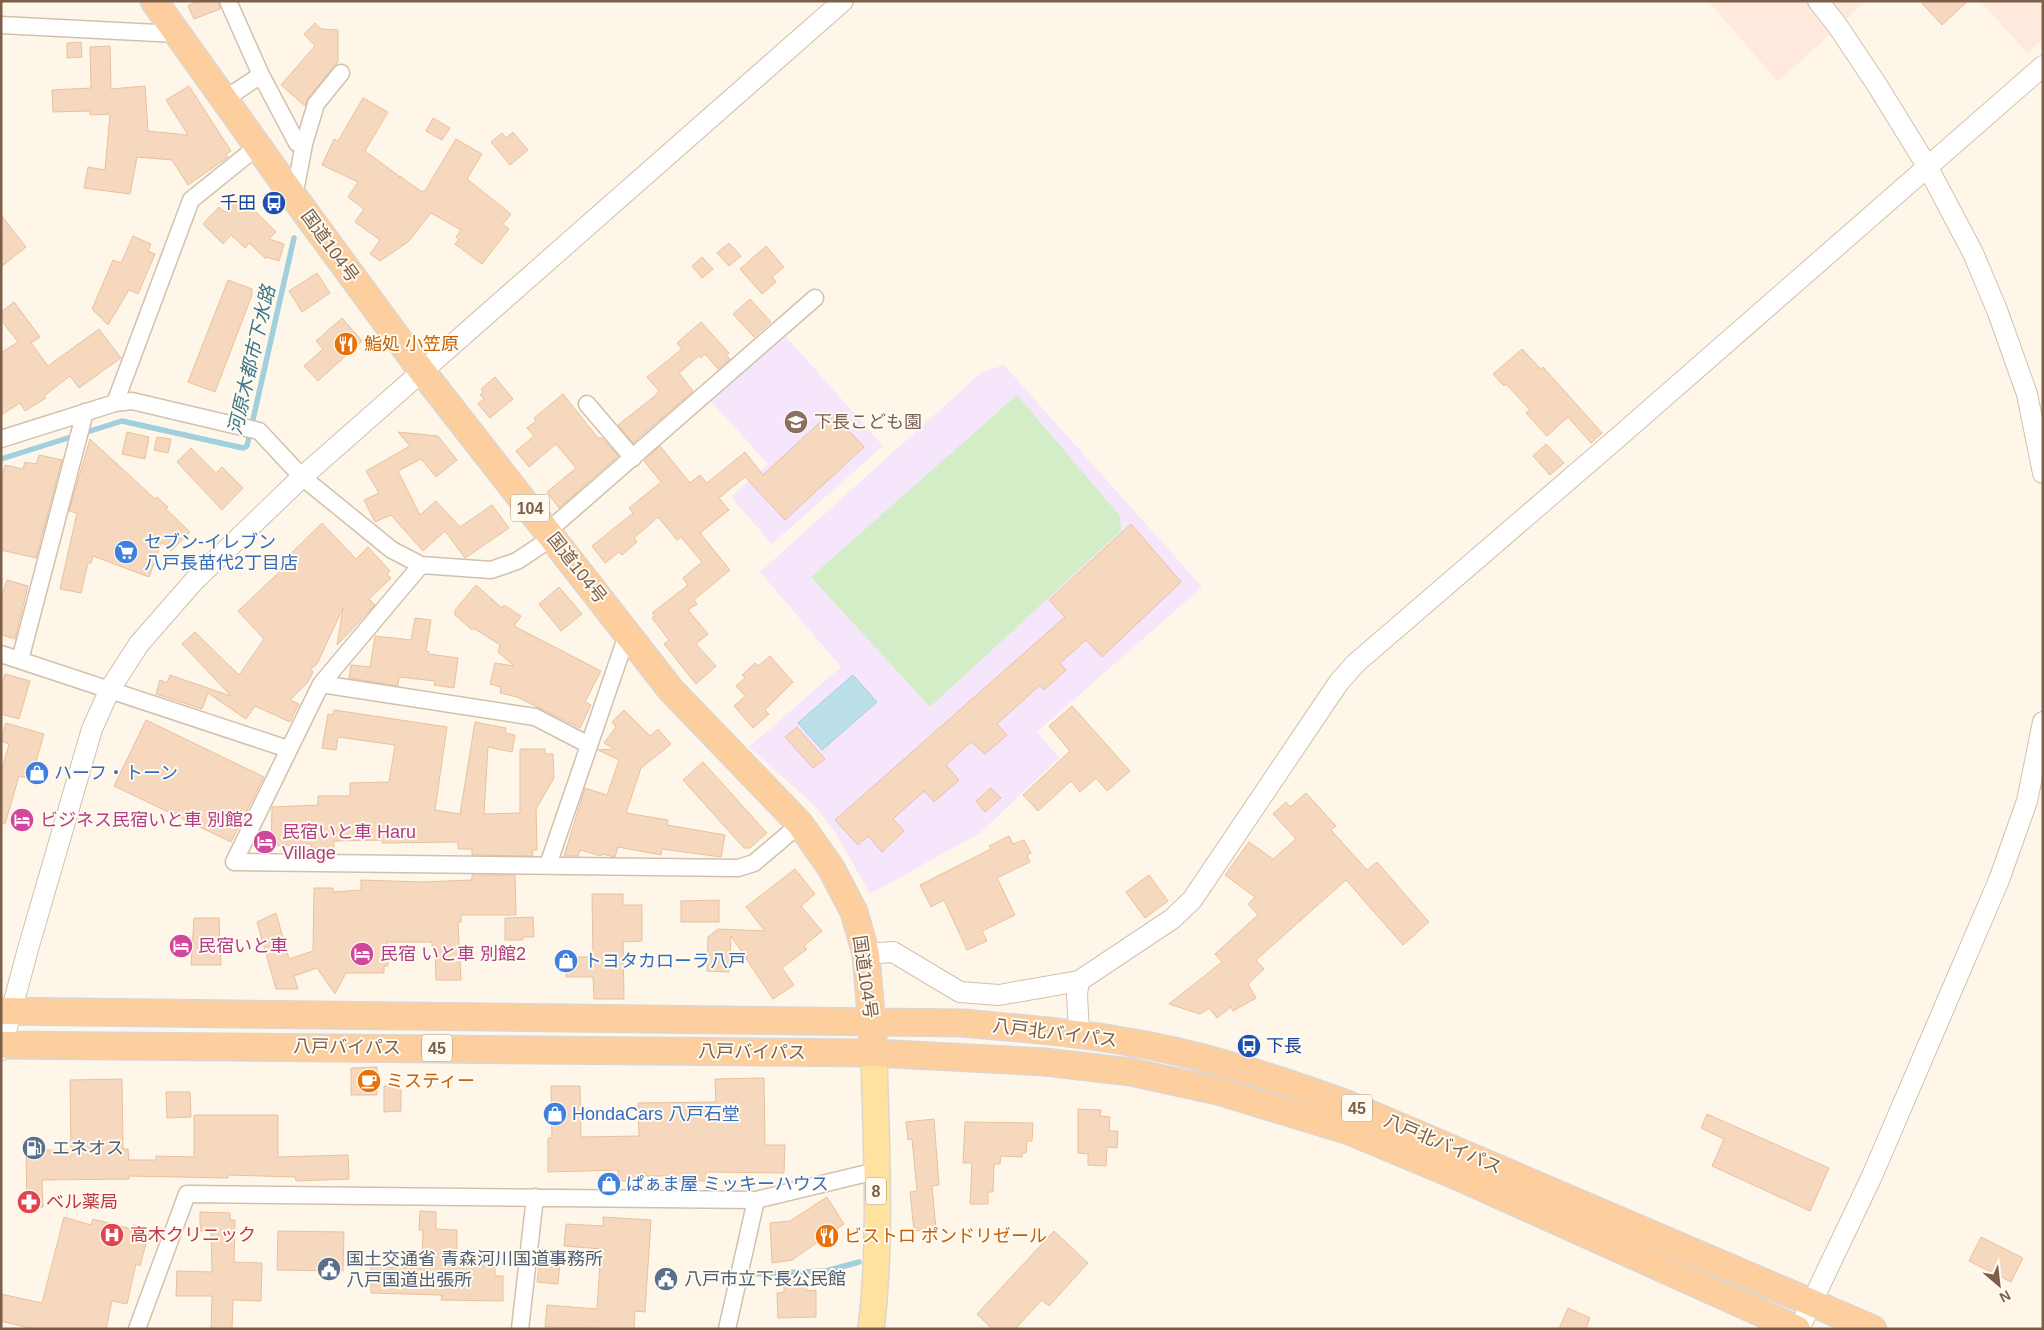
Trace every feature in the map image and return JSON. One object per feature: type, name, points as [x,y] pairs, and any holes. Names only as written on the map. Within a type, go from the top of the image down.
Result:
[{"type":"highway","name":"国道104号","points":[[154,1],[421,370],[628,632],[671,690],[800,824],[831,868],[849,904],[866,954],[874,1053]]},
{"type":"highway","name":"八戸バイパス","points":[[6,1011],[872,1022]]},
{"type":"highway","name":"八戸北バイパス","points":[[872,1022],[963,1023],[1079,1034],[1184,1054],[1268,1076],[1347,1104],[1812,1301],[1872,1329]]},
{"type":"highway","name":"八戸バイパス","points":[[2,1047],[874,1053]]},
{"type":"highway","name":"八戸北バイパス","points":[[874,1053],[1045,1062],[1121,1071],[1228,1094],[1349,1131],[1466,1180],[1798,1329]]},
{"type":"main road","name":"8","points":[[871,1329],[875,1295],[876,1171],[874,1053]]},
{"type":"street","points":[[228,1],[261,76],[297,143],[304,144]]},
{"type":"street","points":[[2,1047],[6,1011],[92,729],[110,689],[139,644],[194,581],[302,477],[421,370],[843,1]]},
{"type":"street","points":[[1818,1],[1837,25],[1877,85],[1927,166],[1974,253],[2027,394],[2043,473]]},
{"type":"street","points":[[1,25],[177,34]]},
{"type":"street","points":[[866,954],[893,952],[960,992],[999,995],[1079,980],[1172,919],[1192,900],[1339,682],[1356,663],[1616,440],[2043,66]]},
{"type":"street","points":[[294,197],[304,144],[316,104],[341,73]]},
{"type":"street","points":[[225,100],[261,76]]},
{"type":"street","points":[[115,403],[191,200],[258,146]]},
{"type":"street","points":[[1,439],[115,403],[132,401],[259,431],[302,477],[392,550],[421,565],[491,570],[517,561],[551,534],[633,458],[815,298]]},
{"type":"street","points":[[588,404],[633,458]]},
{"type":"street","points":[[20,660],[85,412]]},
{"type":"street","points":[[421,565],[321,684],[234,862],[738,868],[754,863],[800,824]]},
{"type":"street","points":[[548,865],[628,632]]},
{"type":"street","points":[[1,654],[288,749]]},
{"type":"street","points":[[321,684],[535,717],[589,745]]},
{"type":"street","points":[[1798,1329],[1872,1176],[1999,880],[2027,801],[2043,722]]},
{"type":"street","points":[[1079,980],[1076,994],[1079,1034]]},
{"type":"street","points":[[137,1329],[187,1194],[756,1200],[876,1171]]},
{"type":"street","points":[[520,1329],[535,1197]]},
{"type":"street","points":[[727,1329],[756,1200]]},
{"type":"shaded area","points":[[1708,1],[1866,1],[1778,82]]},
{"type":"shaded area","points":[[1980,1],[2043,1],[2043,39],[2027,53]]},
{"type":"shaded area","name":"下長こども園","points":[[783,333],[883,446],[772,544],[731,497],[768,464],[709,399]]},
{"type":"shaded area","points":[[1004,365],[1202,587],[1037,732],[1059,758],[980,833],[870,894],[835,832],[814,805],[749,747],[841,667],[760,572],[982,372]]},
{"type":"green space","points":[[1017,395],[1120,516],[1121,531],[930,707],[811,577]]},
{"type":"water","points":[[853,675],[877,702],[822,750],[798,723]]},
{"type":"building","points":[[196,1],[218,1],[220,9],[194,19],[188,6]]},
{"type":"building","points":[[1920,1],[1968,1],[1942,25]]},
{"type":"building","points":[[315,23],[321,29],[338,30],[338,62],[308,98],[305,106],[281,85],[315,46],[304,34]]},
{"type":"building","points":[[81,42],[82,57],[67,58],[67,43]]},
{"type":"building","points":[[110,46],[111,89],[145,86],[148,131],[188,135],[166,100],[189,86],[231,151],[226,154],[228,157],[188,185],[172,160],[137,157],[130,194],[84,188],[88,167],[105,170],[110,114],[90,115],[90,111],[53,112],[52,90],[91,88],[90,47]]},
{"type":"building","points":[[363,98],[388,112],[365,151],[399,176],[399,178],[400,176],[422,192],[426,189],[456,139],[482,154],[467,179],[511,214],[503,224],[509,229],[482,264],[455,244],[459,239],[456,237],[461,230],[431,213],[408,242],[380,261],[370,254],[380,240],[355,222],[364,209],[348,197],[358,182],[322,165],[334,139],[338,141]]},
{"type":"building","points":[[433,118],[450,128],[442,140],[426,131]]},
{"type":"building","points":[[513,132],[528,150],[510,165],[491,142],[502,133],[506,138]]},
{"type":"building","points":[[240,196],[276,232],[269,239],[284,244],[279,261],[266,257],[266,259],[249,243],[245,248],[231,235],[223,244],[203,224],[219,207],[225,212]]},
{"type":"building","points":[[1,215],[26,247],[1,267]]},
{"type":"building","points":[[133,236],[151,244],[148,251],[155,254],[138,294],[129,290],[108,325],[92,309],[113,260],[121,263]]},
{"type":"building","points":[[729,243],[741,256],[729,266],[717,253]]},
{"type":"building","points":[[766,246],[784,267],[772,277],[776,282],[762,294],[740,269]]},
{"type":"building","points":[[702,257],[713,269],[702,278],[692,266]]},
{"type":"building","points":[[317,273],[330,293],[302,312],[289,291]]},
{"type":"building","points":[[228,280],[252,289],[252,295],[215,392],[188,382]]},
{"type":"building","points":[[750,299],[771,322],[754,337],[733,314]]},
{"type":"building","points":[[14,302],[40,337],[31,343],[48,366],[99,329],[121,358],[79,388],[70,376],[44,396],[46,398],[25,411],[20,403],[1,415],[1,353],[18,342],[1,320],[1,312]]},
{"type":"building","points":[[342,318],[362,341],[318,381],[304,366],[323,349],[316,341]]},
{"type":"building","points":[[701,322],[729,353],[726,355],[730,359],[718,369],[705,354],[701,358],[699,356],[679,373],[693,391],[633,443],[618,425],[656,395],[659,391],[647,377],[682,349],[677,343]]},
{"type":"building","points":[[1522,349],[1541,369],[1543,367],[1602,433],[1591,443],[1568,417],[1547,436],[1526,413],[1530,410],[1506,384],[1504,386],[1493,374]]},
{"type":"building","points":[[495,377],[513,399],[490,418],[478,404],[484,399],[480,395],[483,392],[481,389]]},
{"type":"building","points":[[563,394],[598,438],[602,438],[618,456],[559,508],[547,492],[576,468],[556,444],[529,467],[516,451],[534,436],[527,428],[536,421],[534,418]]},
{"type":"building","points":[[831,412],[864,447],[785,520],[745,477],[719,498],[729,510],[700,533],[730,570],[694,600],[697,604],[688,610],[708,634],[696,644],[716,666],[696,684],[664,644],[669,640],[652,618],[655,616],[652,613],[688,585],[683,578],[702,562],[681,537],[677,540],[658,517],[634,538],[637,542],[622,555],[619,552],[605,563],[592,546],[633,513],[629,508],[661,482],[644,461],[660,446],[690,483],[700,475],[707,483],[745,452],[763,475]]},
{"type":"building","points":[[127,432],[149,437],[145,459],[122,454]]},
{"type":"building","points":[[398,432],[438,436],[457,460],[436,477],[421,459],[398,471],[420,515],[436,501],[460,527],[492,505],[509,528],[465,558],[445,531],[423,551],[391,515],[375,522],[364,500],[379,493],[366,471],[410,446]]},
{"type":"building","points":[[157,437],[171,439],[168,453],[154,450]]},
{"type":"building","points":[[90,439],[155,499],[157,497],[168,507],[166,509],[190,532],[171,551],[162,542],[149,577],[93,556],[91,563],[88,563],[81,593],[60,589],[77,513],[69,511]]},
{"type":"building","points":[[1546,444],[1564,463],[1550,475],[1533,456]]},
{"type":"building","points":[[191,448],[216,473],[222,467],[243,488],[222,510],[177,462]]},
{"type":"building","points":[[39,455],[62,460],[36,558],[1,550],[1,481],[5,465],[23,469],[25,462],[36,464]]},
{"type":"building","points":[[322,523],[356,559],[368,547],[390,571],[387,574],[391,578],[369,599],[375,605],[337,645],[343,608],[317,664],[311,669],[313,672],[308,682],[290,700],[299,704],[290,722],[255,706],[246,719],[208,693],[202,709],[156,694],[160,680],[167,683],[170,675],[231,696],[182,644],[195,632],[239,675],[264,639],[238,611],[287,565],[283,561]]},
{"type":"building","points":[[1131,524],[1181,582],[1102,657],[1086,640],[1060,663],[1066,670],[1044,690],[1040,685],[997,724],[1007,735],[985,754],[971,742],[946,765],[959,780],[934,802],[924,791],[893,819],[904,831],[882,852],[868,836],[858,845],[835,820],[1065,617],[1049,600]]},
{"type":"building","points":[[7,580],[28,586],[15,639],[1,635],[1,598]]},
{"type":"building","points":[[476,585],[502,608],[504,605],[521,616],[514,626],[601,671],[585,702],[591,705],[580,728],[517,697],[500,693],[501,687],[490,684],[495,663],[514,666],[498,652],[500,645],[475,629],[471,629],[455,615],[455,610]]},
{"type":"building","points":[[559,587],[582,614],[561,631],[539,604]]},
{"type":"building","points":[[415,618],[431,620],[426,651],[429,654],[458,658],[454,688],[434,685],[435,681],[399,677],[398,686],[349,678],[351,665],[370,667],[375,636],[411,640]]},
{"type":"building","points":[[770,656],[793,682],[765,710],[769,714],[753,728],[734,706],[745,696],[736,686],[745,678],[742,675],[755,663],[758,666]]},
{"type":"building","points":[[5,674],[30,681],[19,719],[1,714],[1,687]]},
{"type":"building","points":[[1072,706],[1130,771],[1107,791],[1096,778],[1080,792],[1071,781],[1038,811],[1023,795],[1070,751],[1049,726]]},
{"type":"building","points":[[334,710],[447,727],[435,810],[460,814],[475,722],[506,728],[505,733],[515,735],[512,752],[488,747],[484,814],[520,813],[520,749],[545,749],[545,754],[553,754],[554,778],[536,809],[537,850],[532,850],[533,856],[472,855],[472,849],[458,849],[458,842],[382,843],[382,840],[334,841],[334,853],[316,853],[316,848],[312,848],[311,844],[271,846],[272,807],[318,805],[318,796],[350,796],[350,783],[389,782],[395,745],[338,737],[336,750],[322,748],[328,714],[333,715]]},
{"type":"building","points":[[624,710],[650,736],[658,729],[671,744],[641,768],[626,813],[668,820],[667,825],[725,835],[721,857],[662,849],[661,855],[618,847],[615,857],[602,854],[601,856],[580,850],[578,856],[564,856],[585,788],[607,795],[619,760],[598,750],[615,749],[604,743],[616,727],[612,722]]},
{"type":"building","points":[[146,720],[264,777],[231,842],[114,786]]},
{"type":"building","points":[[6,723],[44,734],[31,779],[19,776],[5,824],[1,823],[1,772],[9,744],[1,741],[1,739]]},
{"type":"building","points":[[797,727],[825,759],[813,768],[785,737]]},
{"type":"building","points":[[703,762],[767,833],[750,848],[744,848],[683,780]]},
{"type":"building","points":[[991,788],[1001,798],[985,812],[976,801]]},
{"type":"building","points":[[1306,793],[1336,826],[1331,830],[1367,870],[1377,862],[1429,922],[1403,945],[1346,880],[1256,960],[1264,969],[1248,984],[1256,998],[1233,1011],[1231,1007],[1217,1018],[1209,1008],[1200,1014],[1169,1004],[1222,962],[1215,954],[1258,915],[1248,904],[1255,897],[1225,875],[1249,842],[1273,859],[1296,839],[1273,814],[1286,802],[1290,807]]},
{"type":"building","points":[[1009,836],[1013,844],[1024,840],[1031,853],[1027,855],[1030,862],[997,878],[1015,915],[982,931],[987,941],[967,950],[944,900],[931,907],[920,885],[991,849],[989,846]]},
{"type":"building","points":[[795,869],[815,894],[801,906],[822,931],[804,946],[807,949],[782,968],[794,985],[773,999],[731,936],[729,972],[707,971],[708,937],[718,929],[765,931],[746,907]]},
{"type":"building","points":[[472,875],[515,875],[516,915],[461,915],[461,922],[458,922],[461,980],[436,980],[435,948],[432,948],[432,942],[387,942],[388,966],[384,966],[384,973],[346,973],[335,994],[317,968],[294,976],[298,989],[276,989],[257,922],[276,913],[289,959],[313,951],[314,888],[333,888],[333,892],[361,890],[361,880],[422,882],[472,880]]},
{"type":"building","points":[[1149,875],[1168,901],[1145,918],[1126,892]]},
{"type":"building","points":[[592,894],[623,894],[623,905],[642,905],[642,941],[623,942],[624,999],[594,999],[593,977],[566,977],[566,957],[593,957]]},
{"type":"building","points":[[719,900],[719,922],[681,922],[681,901]]},
{"type":"building","points":[[533,917],[534,937],[523,937],[523,940],[505,940],[505,918]]},
{"type":"building","points":[[194,918],[219,918],[221,965],[191,965]]},
{"type":"building","points":[[377,1067],[377,1095],[351,1095],[351,1068]]},
{"type":"building","points":[[764,1078],[765,1145],[785,1145],[784,1173],[706,1172],[706,1181],[668,1181],[668,1176],[638,1176],[638,1181],[618,1181],[618,1170],[548,1172],[548,1138],[552,1138],[551,1086],[580,1086],[581,1137],[639,1136],[638,1103],[716,1102],[715,1079]]},
{"type":"building","points":[[122,1079],[123,1149],[128,1149],[129,1160],[156,1160],[156,1156],[194,1157],[194,1115],[278,1115],[278,1157],[348,1155],[349,1179],[296,1181],[295,1177],[228,1175],[228,1178],[129,1176],[129,1179],[42,1180],[43,1207],[27,1207],[26,1150],[71,1150],[70,1080]]},
{"type":"building","points":[[401,1085],[401,1111],[384,1112],[384,1086]]},
{"type":"building","points":[[166,1092],[190,1092],[191,1117],[167,1118]]},
{"type":"building","points":[[1078,1109],[1101,1110],[1100,1116],[1110,1117],[1109,1131],[1118,1131],[1117,1148],[1107,1147],[1106,1166],[1088,1165],[1088,1154],[1078,1153]]},
{"type":"building","points":[[1707,1114],[1829,1168],[1810,1211],[1712,1166],[1724,1139],[1701,1128]]},
{"type":"building","points":[[934,1119],[939,1185],[932,1186],[936,1229],[914,1231],[910,1192],[917,1191],[912,1139],[908,1140],[906,1122]]},
{"type":"building","points":[[965,1122],[1033,1123],[1032,1141],[1027,1141],[1026,1153],[1022,1153],[1022,1157],[1001,1156],[1000,1164],[994,1164],[993,1192],[988,1192],[988,1204],[970,1204],[972,1163],[963,1163]]},
{"type":"building","points":[[827,1197],[844,1224],[792,1260],[772,1263],[770,1223],[790,1221]]},
{"type":"building","points":[[420,1211],[436,1212],[436,1229],[457,1230],[457,1264],[495,1265],[495,1276],[503,1276],[503,1301],[441,1300],[442,1295],[371,1293],[371,1267],[422,1268],[423,1230],[419,1230]]},
{"type":"building","points":[[200,1212],[230,1213],[230,1220],[235,1220],[234,1262],[262,1263],[261,1301],[233,1300],[232,1329],[211,1329],[212,1296],[176,1296],[177,1271],[212,1272],[211,1231],[200,1231]]},
{"type":"building","points":[[64,1217],[91,1225],[93,1219],[132,1229],[133,1225],[150,1229],[140,1266],[136,1264],[127,1304],[112,1301],[106,1329],[33,1329],[1,1321],[1,1294],[42,1303]]},
{"type":"building","points":[[603,1217],[651,1220],[645,1312],[635,1311],[634,1329],[545,1327],[547,1305],[597,1309],[601,1249],[564,1246],[566,1224],[603,1226]]},
{"type":"building","points":[[278,1231],[344,1232],[343,1271],[277,1270]]},
{"type":"building","points":[[1054,1231],[1088,1263],[1049,1306],[1042,1300],[1015,1329],[992,1329],[977,1314]]},
{"type":"building","points":[[1981,1237],[2023,1258],[2011,1282],[1969,1261]]},
{"type":"building","points":[[541,1249],[561,1251],[558,1284],[537,1282]]},
{"type":"building","points":[[807,1281],[807,1291],[816,1290],[816,1317],[778,1318],[777,1293],[784,1292],[784,1282]]},
{"type":"building","points":[[1568,1308],[1590,1318],[1586,1329],[1559,1329]]},
{"type":"waterway","name":"河原木都市下水路","points":[[1,459],[122,421],[243,448],[247,446],[294,238]]},
{"type":"waterway","name":"河原木都市下水路","points":[[749,1274],[826,1271],[859,1262]]},
{"type":"place","name":"千田","points":[[274,203]]},
{"type":"place","name":"鮨処 小笠原","points":[[346,344]]},
{"type":"place","name":"下長こども園","points":[[796,422]]},
{"type":"place","name":"セブン-イレブン 八戸長苗代2丁目店","points":[[126,552]]},
{"type":"place","name":"ハーフ・トーン","points":[[37,773]]},
{"type":"place","name":"ビジネス民宿いと車 別館2","points":[[22,820]]},
{"type":"place","name":"民宿いと車 Haru Village","points":[[265,842]]},
{"type":"place","name":"民宿いと車","points":[[181,946]]},
{"type":"place","name":"民宿 いと車 別館2","points":[[362,954]]},
{"type":"place","name":"トヨタカローラ八戸","points":[[566,961]]},
{"type":"place","name":"下長","points":[[1249,1046]]},
{"type":"place","name":"ミスティー","points":[[369,1081]]},
{"type":"place","name":"HondaCars 八戸石堂","points":[[555,1114]]},
{"type":"place","name":"エネオス","points":[[34,1148]]},
{"type":"place","name":"ぱぁま屋 ミッキーハウス","points":[[609,1184]]},
{"type":"place","name":"ベル薬局","points":[[29,1202]]},
{"type":"place","name":"高木クリニック","points":[[112,1235]]},
{"type":"place","name":"ビストロ ポンドリゼール","points":[[827,1236]]},
{"type":"place","name":"国土交通省 青森河川国道事務所 八戸国道出張所","points":[[329,1269]]},
{"type":"place","name":"八戸市立下長公民館","points":[[666,1279]]}]
